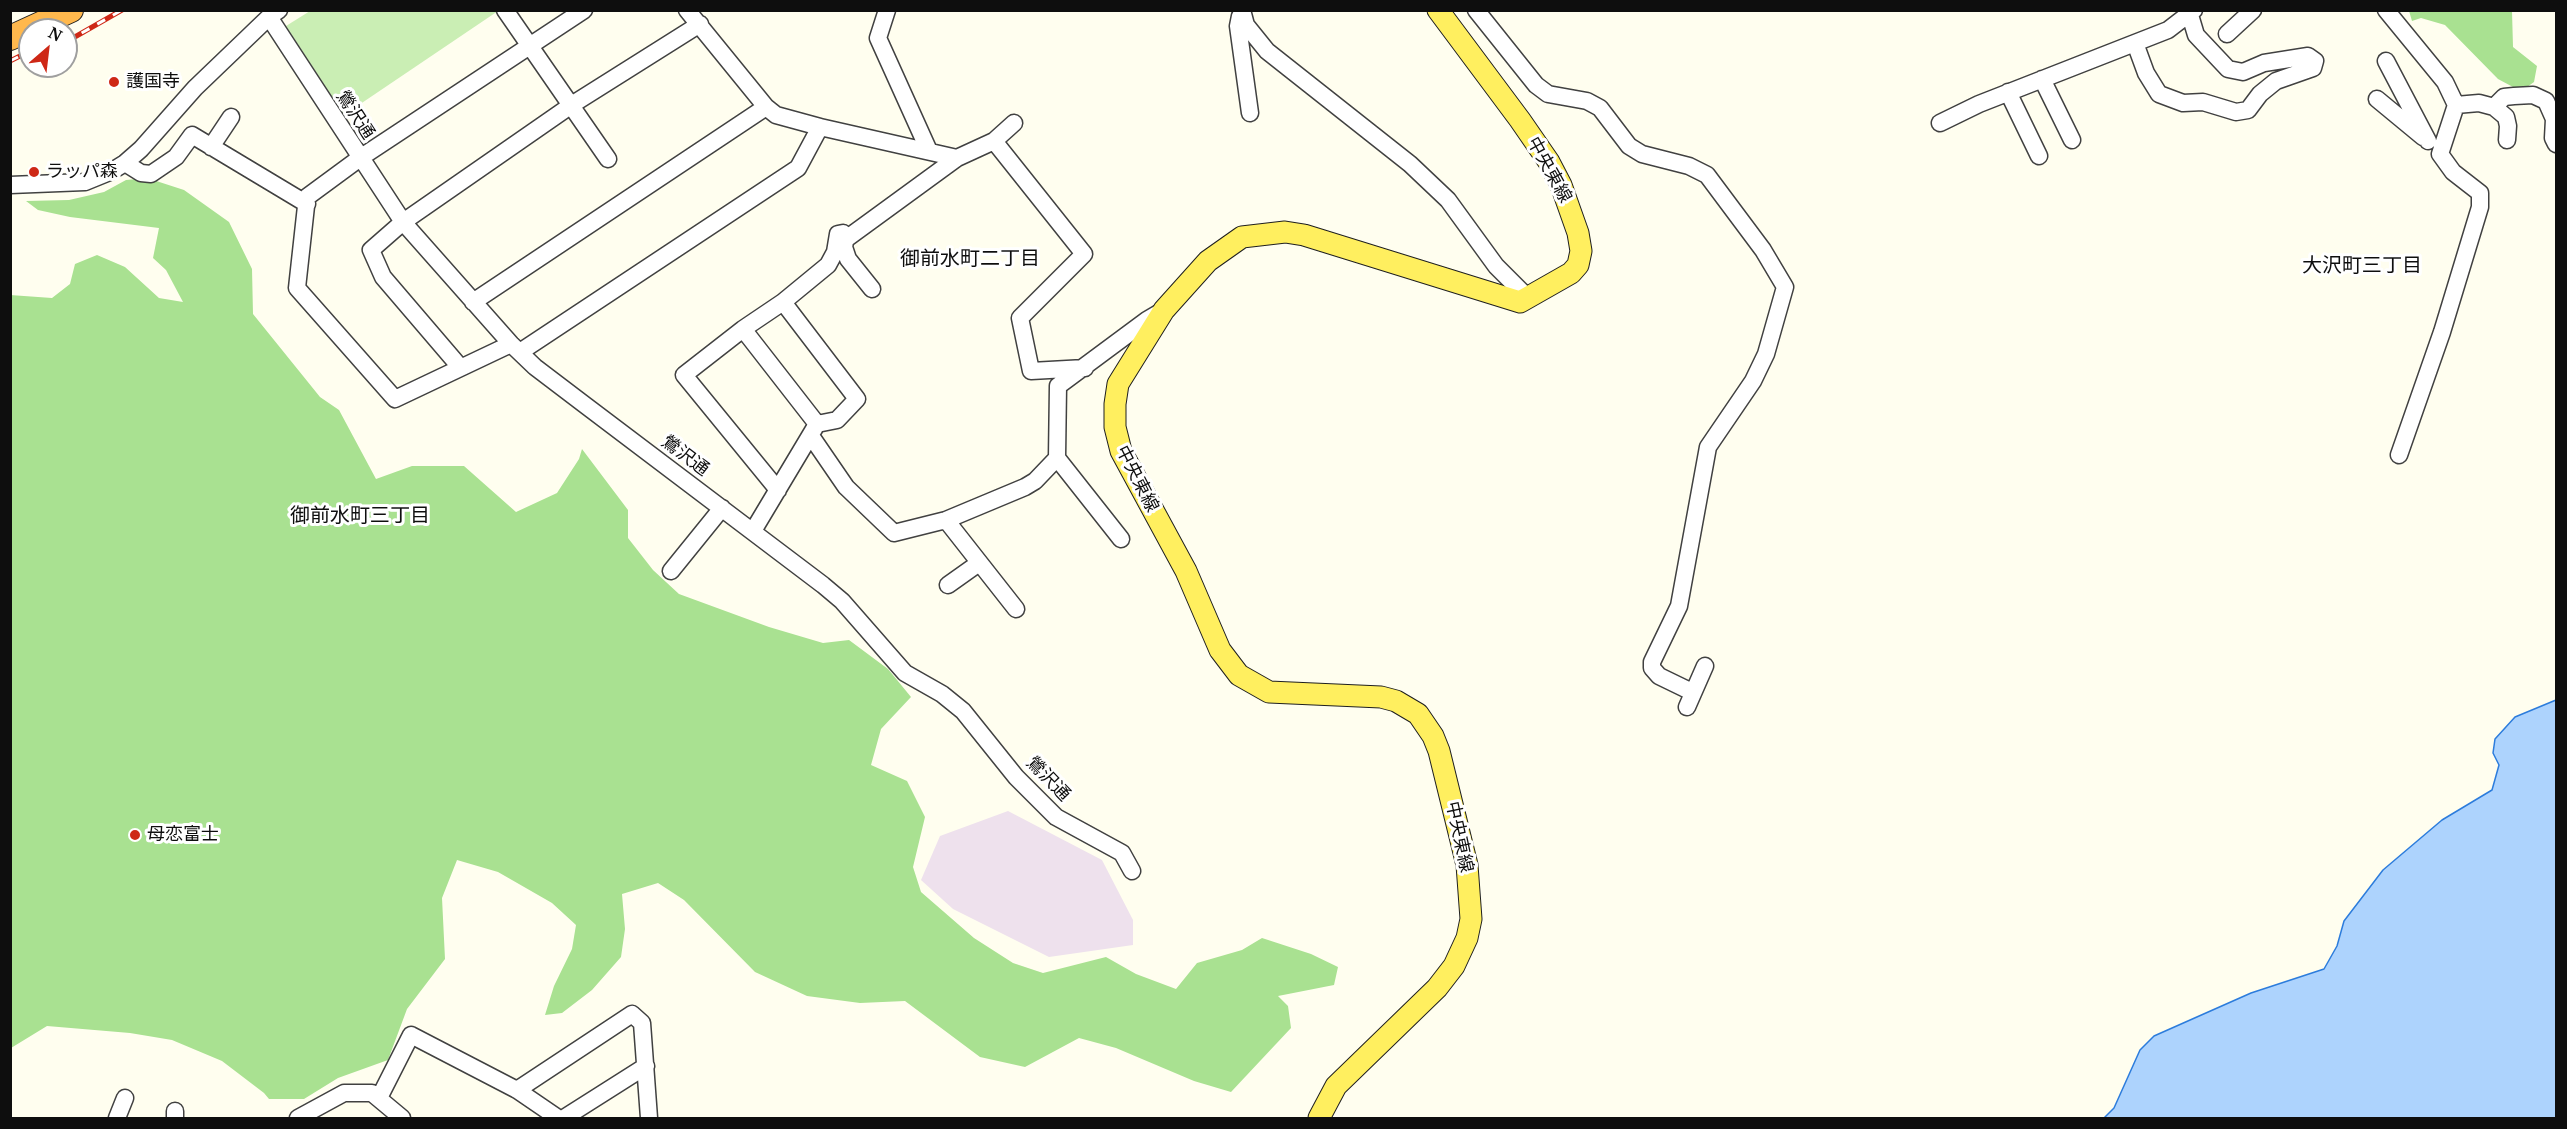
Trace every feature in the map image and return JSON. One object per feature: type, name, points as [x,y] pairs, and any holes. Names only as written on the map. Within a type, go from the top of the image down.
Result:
[{"type":"highway","points":[[10,23],[39,10]]},
{"type":"highway","points":[[10,38],[71,10]]},
{"type":"main road","name":"中央東線","points":[[1319,1119],[1336,1086],[1437,988],[1457,960],[1471,919],[1467,865],[1439,751],[1433,736],[1418,714],[1396,701],[1381,697],[1269,692],[1239,675],[1220,650],[1186,571],[1117,440],[1115,404],[1118,384],[1164,310],[1200,269],[1242,237],[1285,232],[1304,235],[1398,262],[1517,302],[1571,273],[1578,265],[1581,251],[1571,208],[1549,162],[1438,10]]},
{"type":"street","points":[[505,10],[529,48],[573,104],[608,159]]},
{"type":"street","points":[[584,10],[360,158],[307,196],[297,288],[395,399],[460,367],[516,348],[798,168],[820,127]]},
{"type":"street","points":[[687,10],[766,107],[776,115],[957,158]]},
{"type":"street","points":[[887,10],[878,38],[929,151]]},
{"type":"street","points":[[1241,10],[1238,26],[1250,112]]},
{"type":"street","points":[[1241,10],[1246,25],[1267,51],[1410,164],[1448,200],[1496,266],[1528,298]]},
{"type":"street","points":[[1476,10],[1536,85],[1548,94],[1587,100],[1600,108],[1629,146],[1642,154],[1689,166],[1707,175],[1763,250],[1785,287],[1766,354],[1753,381],[1708,447],[1679,606],[1652,662],[1652,668],[1659,676],[1690,700],[1706,666]]},
{"type":"street","points":[[2227,34],[2253,10]]},
{"type":"street","points":[[2386,10],[2440,75],[2456,105],[2440,154]]},
{"type":"street","points":[[1940,123],[2008,92],[2168,30],[2192,13],[2196,36],[2228,69],[2244,72],[2264,63],[2308,56],[2314,61],[2313,68],[2276,81],[2260,94],[2247,110],[2236,112],[2203,102],[2183,103],[2159,94],[2146,73],[2135,43]]},
{"type":"street","points":[[10,184],[85,182],[125,163],[141,149],[195,88],[274,14]]},
{"type":"street","name":"鶯沢通","points":[[274,14],[360,158],[403,222],[473,302],[535,367],[842,601],[905,673],[942,694],[963,711],[1016,777],[1056,817],[1122,854],[1132,871]]},
{"type":"street","points":[[460,367],[383,277],[371,250],[403,222],[573,104],[700,24]]},
{"type":"street","points":[[2386,62],[2428,141]]},
{"type":"street","points":[[2042,79],[2072,140]]},
{"type":"street","points":[[2008,92],[2039,156]]},
{"type":"street","points":[[2494,107],[2504,97],[2533,95],[2546,100],[2554,119],[2553,138],[2556,144]]},
{"type":"street","points":[[2376,99],[2428,141],[2453,172],[2480,192],[2480,207],[2442,332],[2397,454]]},
{"type":"street","points":[[2456,105],[2479,103],[2494,107],[2505,117],[2508,126],[2507,140]]},
{"type":"street","points":[[473,302],[766,107]]},
{"type":"street","points":[[211,147],[231,117]]},
{"type":"street","points":[[872,289],[848,259],[844,247],[846,239],[957,158],[994,141],[1014,123]]},
{"type":"street","points":[[125,163],[141,172],[151,174],[176,157],[192,135],[307,204]]},
{"type":"street","points":[[994,141],[1084,255],[1020,318],[1031,371],[1085,368]]},
{"type":"street","points":[[778,490],[684,375],[743,329],[783,302],[828,265],[835,252],[838,234],[843,233],[846,239]]},
{"type":"street","points":[[753,531],[814,430],[837,420],[857,399],[783,302]]},
{"type":"street","points":[[1121,539],[1057,458],[1058,386],[1085,368],[1146,320],[1164,310]]},
{"type":"street","points":[[743,329],[814,430],[846,487],[894,533],[946,520],[1025,487],[1035,481],[1057,458]]},
{"type":"street","points":[[671,571],[722,508]]},
{"type":"street","points":[[946,520],[1016,609]]},
{"type":"street","points":[[948,585],[979,563]]},
{"type":"street","points":[[517,1090],[632,1014],[642,1023],[649,1119]]},
{"type":"street","points":[[379,1098],[411,1035],[517,1090],[558,1119]]},
{"type":"street","points":[[564,1119],[646,1066]]},
{"type":"street","points":[[298,1119],[344,1094],[372,1093],[402,1119]]},
{"type":"street","points":[[117,1119],[125,1098]]},
{"type":"shaded area","points":[[1008,811],[1102,860],[1133,920],[1133,945],[1049,957],[953,909],[921,880],[940,836]]},
{"type":"green space","points":[[310,11],[498,11],[344,115],[286,26]]},
{"type":"green space","points":[[2409,11],[2512,11],[2513,47],[2537,66],[2534,82],[2527,87],[2513,87],[2498,79],[2445,25],[2421,18],[2412,21]]},
{"type":"green space","points":[[147,178],[184,190],[229,222],[252,269],[253,314],[320,397],[339,410],[376,479],[412,466],[464,466],[516,512],[557,493],[579,459],[582,449],[628,510],[628,538],[653,570],[679,594],[769,627],[823,643],[849,640],[888,669],[911,697],[881,729],[871,765],[907,781],[925,817],[913,867],[921,892],[974,938],[1013,963],[1043,973],[1106,957],[1136,974],[1176,989],[1197,963],[1242,950],[1262,938],[1311,954],[1338,967],[1334,985],[1278,996],[1288,1006],[1291,1028],[1231,1092],[1194,1081],[1116,1048],[1079,1038],[1025,1067],[980,1057],[905,1001],[860,1003],[807,996],[755,972],[684,900],[658,883],[622,894],[625,929],[621,957],[592,990],[562,1013],[545,1015],[554,986],[572,949],[576,925],[552,903],[498,872],[457,860],[442,898],[445,959],[407,1009],[388,1060],[338,1078],[304,1099],[269,1099],[222,1061],[172,1040],[130,1033],[47,1026],[11,1048],[10,295],[52,298],[70,284],[75,264],[97,255],[125,267],[159,298],[183,302],[166,270],[153,258],[159,228],[70,217],[38,210],[26,201],[69,200],[104,192],[126,180]]},
{"type":"water","points":[[2556,700],[2556,1118],[2104,1118],[2114,1108],[2140,1050],[2154,1036],[2251,993],[2324,969],[2337,946],[2344,921],[2383,870],[2442,820],[2492,790],[2499,765],[2493,753],[2495,739],[2515,717]]},
{"type":"railway","points":[[78,35],[122,10]]},
{"type":"railway","points":[[10,61],[18,57]]},
{"type":"place","name":"護国寺","points":[[114,82]]},
{"type":"place","name":"ラッパ森","points":[[34,172]]},
{"type":"place","name":"母恋富士","points":[[135,835]]},
{"type":"district","name":"御前水町二丁目","points":[[970,259]]},
{"type":"district","name":"大沢町三丁目","points":[[2362,266]]},
{"type":"district","name":"御前水町三丁目","points":[[360,516]]}]
